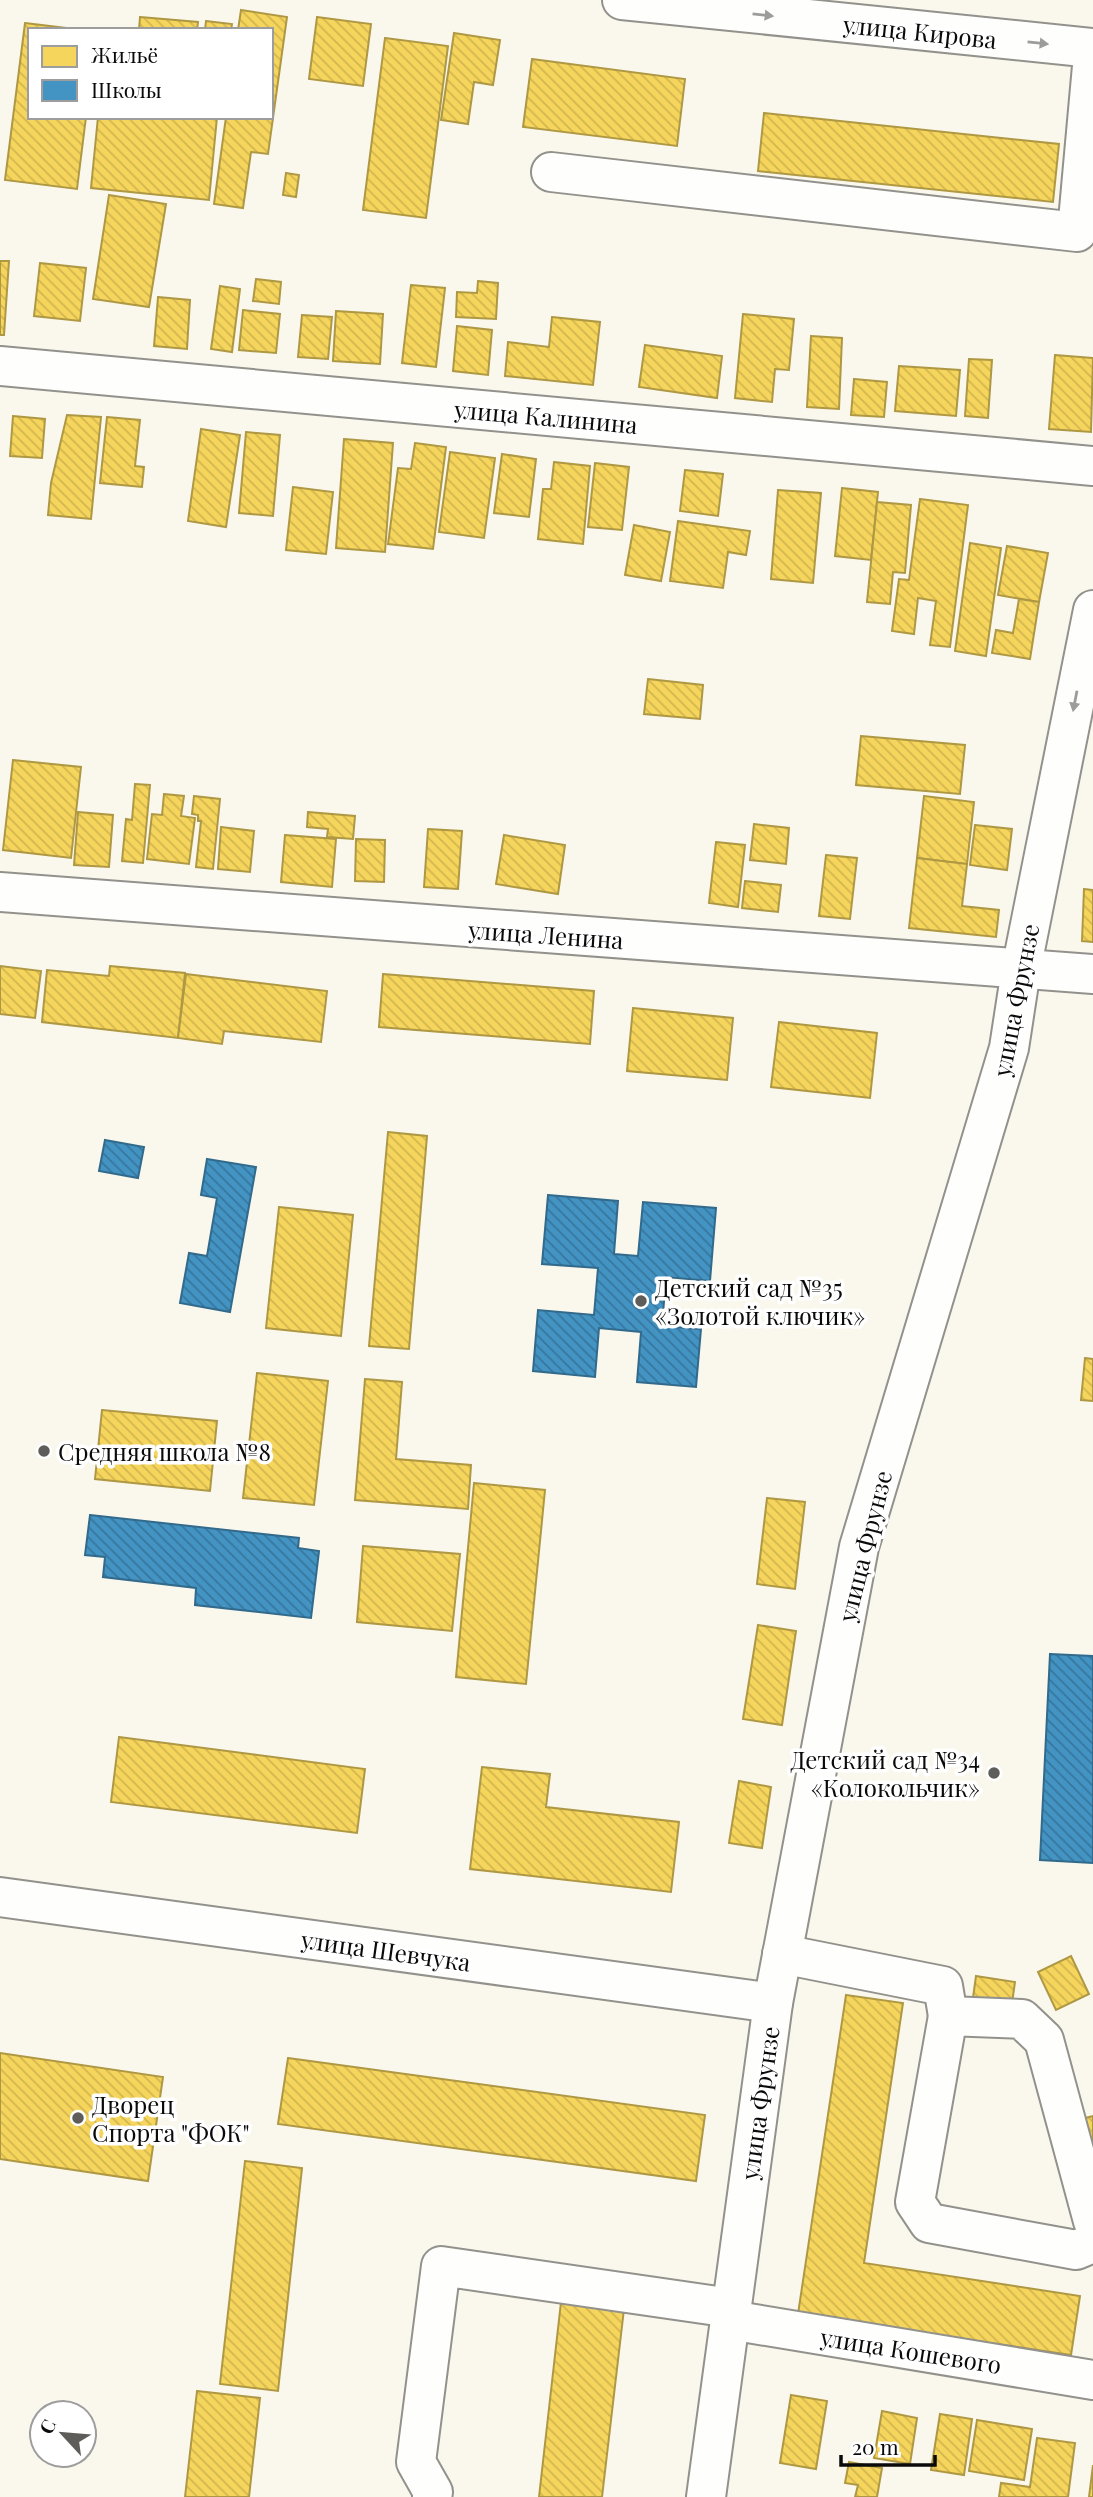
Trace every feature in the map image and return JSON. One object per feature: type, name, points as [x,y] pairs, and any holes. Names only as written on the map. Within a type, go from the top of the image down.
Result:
[{"type":"street","name":"улица Кирова","points":[[622,0],[1093,48]]},
{"type":"street","points":[[551,172],[1077,232],[1093,55]]},
{"type":"street","name":"улица Калинина","points":[[0,366],[1093,466]]},
{"type":"street","name":"улица Фрунзе","points":[[706,2497],[773,2003],[859,1546],[1009,1048],[1021,970],[1093,610]]},
{"type":"street","name":"улица Ленина","points":[[0,892],[1093,974]]},
{"type":"street","name":"улица Шевчука","points":[[0,1897],[773,2003]]},
{"type":"street","points":[[782,1954],[943,1986],[948,2016],[915,2202],[929,2223],[1076,2250],[1093,2244]]},
{"type":"street","points":[[948,2016],[1022,2019],[1044,2040],[1093,2221]]},
{"type":"street","name":"улица Кошевого","points":[[432,2497],[433,2492],[415,2462],[441,2266],[730,2314],[1093,2380]]},
{"type":"building: Жильё","points":[[241,10],[287,17],[273,118],[273,28],[238,28]]},
{"type":"building: Жильё","points":[[140,17],[198,22],[197,28],[139,28]]},
{"type":"building: Жильё","points":[[317,17],[371,24],[363,86],[309,79]]},
{"type":"building: Жильё","points":[[206,21],[232,24],[231,28],[205,28]]},
{"type":"building: Жильё","points":[[25,23],[67,28],[28,28],[28,119],[86,119],[77,189],[5,180]]},
{"type":"building: Жильё","points":[[454,33],[500,40],[493,85],[474,82],[468,124],[441,120]]},
{"type":"building: Жильё","points":[[385,38],[448,46],[426,218],[363,210]]},
{"type":"building: Жильё","points":[[532,59],[685,79],[677,146],[523,127]]},
{"type":"building: Жильё","points":[[764,113],[1059,144],[1053,202],[758,171]]},
{"type":"building: Жильё","points":[[98,119],[217,119],[209,200],[91,188]]},
{"type":"building: Жильё","points":[[226,119],[273,119],[268,154],[251,152],[243,208],[214,204]]},
{"type":"building: Жильё","points":[[286,173],[299,175],[296,197],[283,195]]},
{"type":"building: Жильё","points":[[109,195],[166,204],[149,307],[93,299]]},
{"type":"building: Жильё","points":[[0,261],[9,261],[4,335],[0,335]]},
{"type":"building: Жильё","points":[[40,263],[86,268],[80,321],[34,316]]},
{"type":"building: Жильё","points":[[256,279],[281,282],[279,304],[253,301]]},
{"type":"building: Жильё","points":[[478,281],[498,283],[496,319],[456,317],[457,292],[477,293]]},
{"type":"building: Жильё","points":[[411,285],[445,288],[436,367],[402,363]]},
{"type":"building: Жильё","points":[[220,286],[240,289],[232,352],[211,349]]},
{"type":"building: Жильё","points":[[158,297],[190,300],[187,349],[154,346]]},
{"type":"building: Жильё","points":[[243,310],[280,314],[276,353],[239,350]]},
{"type":"building: Жильё","points":[[336,311],[383,314],[380,364],[333,361]]},
{"type":"building: Жильё","points":[[743,314],[794,319],[789,370],[775,369],[772,402],[735,398]]},
{"type":"building: Жильё","points":[[302,315],[332,317],[328,359],[298,357]]},
{"type":"building: Жильё","points":[[552,317],[600,322],[593,385],[505,376],[508,342],[549,347]]},
{"type":"building: Жильё","points":[[457,326],[492,330],[488,375],[453,371]]},
{"type":"building: Жильё","points":[[811,336],[842,338],[839,409],[807,407]]},
{"type":"building: Жильё","points":[[645,345],[722,356],[717,398],[639,387]]},
{"type":"building: Жильё","points":[[1055,355],[1093,358],[1091,432],[1049,429]]},
{"type":"building: Жильё","points":[[969,359],[992,360],[988,418],[965,416]]},
{"type":"building: Жильё","points":[[899,366],[960,370],[956,416],[895,411]]},
{"type":"building: Жильё","points":[[854,379],[887,382],[884,417],[851,415]]},
{"type":"building: Жильё","points":[[67,415],[101,417],[91,519],[48,515],[51,483]]},
{"type":"building: Жильё","points":[[13,416],[45,419],[42,458],[10,456]]},
{"type":"building: Жильё","points":[[107,417],[140,420],[135,466],[144,467],[142,487],[100,483]]},
{"type":"building: Жильё","points":[[201,429],[240,435],[226,527],[188,521]]},
{"type":"building: Жильё","points":[[246,432],[280,435],[273,516],[239,513]]},
{"type":"building: Жильё","points":[[344,439],[393,443],[385,552],[336,548]]},
{"type":"building: Жильё","points":[[415,443],[446,447],[433,549],[388,544],[398,468],[411,469]]},
{"type":"building: Жильё","points":[[450,452],[495,458],[484,538],[439,532]]},
{"type":"building: Жильё","points":[[502,454],[536,459],[529,517],[494,513]]},
{"type":"building: Жильё","points":[[554,462],[590,466],[583,544],[538,539],[543,489],[551,489]]},
{"type":"building: Жильё","points":[[595,463],[629,467],[622,530],[588,527]]},
{"type":"building: Жильё","points":[[685,470],[723,474],[718,516],[680,511]]},
{"type":"building: Жильё","points":[[293,487],[333,492],[326,554],[286,550]]},
{"type":"building: Жильё","points":[[842,488],[878,492],[871,560],[835,556]]},
{"type":"building: Жильё","points":[[778,490],[821,493],[813,583],[771,579]]},
{"type":"building: Жильё","points":[[920,499],[968,505],[950,647],[930,645],[936,601],[918,598],[914,634],[892,631],[899,579],[909,580]]},
{"type":"building: Жильё","points":[[877,502],[911,505],[905,573],[893,572],[890,604],[867,602]]},
{"type":"building: Жильё","points":[[678,521],[750,531],[746,555],[728,552],[723,588],[670,581]]},
{"type":"building: Жильё","points":[[634,525],[670,532],[661,581],[625,575]]},
{"type":"building: Жильё","points":[[970,543],[1001,548],[986,656],[955,651]]},
{"type":"building: Жильё","points":[[1007,546],[1048,553],[1039,602],[998,595]]},
{"type":"building: Жильё","points":[[1019,599],[1039,602],[1030,659],[992,653],[996,630],[1013,633]]},
{"type":"building: Жильё","points":[[648,679],[703,685],[700,719],[644,714]]},
{"type":"building: Жильё","points":[[861,736],[965,745],[960,794],[856,785]]},
{"type":"building: Жильё","points":[[13,760],[81,767],[71,858],[3,850]]},
{"type":"building: Жильё","points":[[135,784],[150,785],[143,863],[122,861],[126,819],[132,820]]},
{"type":"building: Жильё","points":[[164,794],[184,796],[181,816],[195,818],[189,864],[147,859],[152,814],[162,815]]},
{"type":"building: Жильё","points":[[194,796],[220,799],[213,869],[196,867],[201,821],[198,821],[198,815],[192,814]]},
{"type":"building: Жильё","points":[[924,796],[974,802],[967,864],[917,858]]},
{"type":"building: Жильё","points":[[78,812],[113,815],[109,867],[74,865]]},
{"type":"building: Жильё","points":[[308,812],[355,816],[353,839],[327,837],[328,829],[307,827]]},
{"type":"building: Жильё","points":[[754,824],[789,828],[786,864],[750,860]]},
{"type":"building: Жильё","points":[[975,825],[1012,829],[1007,870],[970,865]]},
{"type":"building: Жильё","points":[[221,827],[254,831],[250,872],[218,869]]},
{"type":"building: Жильё","points":[[428,829],[462,831],[458,889],[424,887]]},
{"type":"building: Жильё","points":[[285,835],[336,839],[332,887],[281,882]]},
{"type":"building: Жильё","points":[[504,835],[565,845],[558,894],[496,884]]},
{"type":"building: Жильё","points":[[356,839],[385,840],[384,882],[355,881]]},
{"type":"building: Жильё","points":[[716,842],[745,845],[738,907],[709,903]]},
{"type":"building: Жильё","points":[[826,855],[857,858],[850,919],[819,916]]},
{"type":"building: Жильё","points":[[917,858],[967,864],[962,906],[999,910],[996,937],[909,928]]},
{"type":"building: Жильё","points":[[745,881],[781,885],[778,912],[742,908]]},
{"type":"building: Жильё","points":[[1084,889],[1093,890],[1093,942],[1082,941]]},
{"type":"building: Жильё","points":[[0,966],[41,971],[35,1018],[0,1014]]},
{"type":"building: Жильё","points":[[110,966],[185,973],[178,1038],[42,1022],[47,970],[109,976]]},
{"type":"building: Жильё","points":[[186,974],[327,991],[321,1042],[224,1031],[222,1044],[178,1038]]},
{"type":"building: Жильё","points":[[383,974],[594,991],[590,1044],[379,1027]]},
{"type":"building: Жильё","points":[[633,1008],[733,1018],[727,1080],[627,1071]]},
{"type":"building: Жильё","points":[[779,1022],[877,1033],[870,1098],[771,1087]]},
{"type":"building: Жильё","points":[[388,1132],[427,1136],[409,1349],[369,1346]]},
{"type":"building: Жильё","points":[[279,1207],[353,1215],[341,1336],[266,1328]]},
{"type":"building: Жильё","points":[[1085,1358],[1093,1359],[1093,1401],[1081,1400]]},
{"type":"building: Жильё","points":[[257,1373],[328,1381],[314,1505],[243,1498]]},
{"type":"building: Жильё","points":[[365,1379],[402,1382],[396,1459],[471,1465],[468,1509],[355,1500]]},
{"type":"building: Жильё","points":[[102,1410],[217,1421],[210,1491],[95,1479]]},
{"type":"building: Жильё","points":[[474,1483],[545,1490],[526,1684],[456,1677]]},
{"type":"building: Жильё","points":[[767,1498],[805,1502],[795,1589],[757,1584]]},
{"type":"building: Жильё","points":[[363,1546],[460,1554],[452,1631],[357,1622]]},
{"type":"building: Жильё","points":[[758,1625],[796,1631],[782,1725],[743,1719]]},
{"type":"building: Жильё","points":[[119,1737],[365,1769],[357,1833],[111,1802]]},
{"type":"building: Жильё","points":[[482,1767],[550,1774],[546,1807],[679,1822],[671,1892],[470,1869]]},
{"type":"building: Жильё","points":[[739,1781],[771,1787],[762,1848],[729,1843]]},
{"type":"building: Жильё","points":[[1071,1956],[1089,1994],[1056,2010],[1038,1972]]},
{"type":"building: Жильё","points":[[976,1976],[1015,1982],[1011,2010],[972,2005]]},
{"type":"building: Жильё","points":[[846,1995],[903,2003],[864,2263],[1080,2296],[1071,2355],[798,2314]]},
{"type":"building: Жильё","name":"Дворец Спорта \"ФОК\"","points":[[0,2053],[163,2077],[148,2181],[0,2159]]},
{"type":"building: Жильё","points":[[288,2058],[705,2115],[696,2181],[278,2124]]},
{"type":"building: Жильё","points":[[1093,2116],[1093,2146],[1092,2146],[1085,2118]]},
{"type":"building: Жильё","points":[[245,2161],[302,2168],[278,2391],[220,2384]]},
{"type":"building: Жильё","points":[[561,2302],[624,2309],[602,2497],[539,2497]]},
{"type":"building: Жильё","points":[[197,2391],[260,2398],[249,2497],[185,2497]]},
{"type":"building: Жильё","points":[[791,2395],[827,2401],[816,2469],[780,2463]]},
{"type":"building: Жильё","points":[[882,2411],[917,2418],[910,2464],[874,2458]]},
{"type":"building: Жильё","points":[[940,2414],[972,2419],[964,2475],[931,2470]]},
{"type":"building: Жильё","points":[[977,2420],[1032,2429],[1024,2480],[969,2471]]},
{"type":"building: Жильё","points":[[1037,2438],[1075,2443],[1068,2497],[999,2497],[1001,2483],[1030,2487]]},
{"type":"building: Жильё","points":[[849,2462],[882,2468],[877,2497],[855,2497],[858,2485],[845,2483]]},
{"type":"building: Жильё","points":[[1093,2465],[1093,2497],[1089,2497]]},
{"type":"building: Школы","points":[[105,1140],[144,1147],[138,1178],[99,1171]]},
{"type":"building: Школы","points":[[207,1159],[256,1167],[230,1312],[180,1303],[189,1253],[207,1256],[217,1198],[201,1195]]},
{"type":"building: Школы","points":[[548,1195],[618,1201],[614,1254],[638,1256],[643,1202],[716,1208],[710,1281],[666,1277],[662,1326],[701,1329],[696,1387],[637,1382],[641,1332],[599,1328],[595,1377],[533,1371],[538,1310],[594,1315],[598,1268],[542,1264]]},
{"type":"building: Школы","points":[[90,1515],[299,1538],[298,1548],[319,1551],[311,1618],[195,1605],[196,1588],[103,1577],[105,1557],[85,1555]]},
{"type":"building: Школы","points":[[1050,1654],[1093,1656],[1093,1863],[1040,1860]]},
{"type":"place","name":"Детский сад №35 «Золотой ключик»","points":[[641,1301]]},
{"type":"place","name":"Средняя школа №8","points":[[44,1451]]},
{"type":"place","name":"Детский сад №34 «Колокольчик»","points":[[994,1773]]},
{"type":"place","name":"Дворец Спорта \"ФОК\"","points":[[78,2118]]}]
